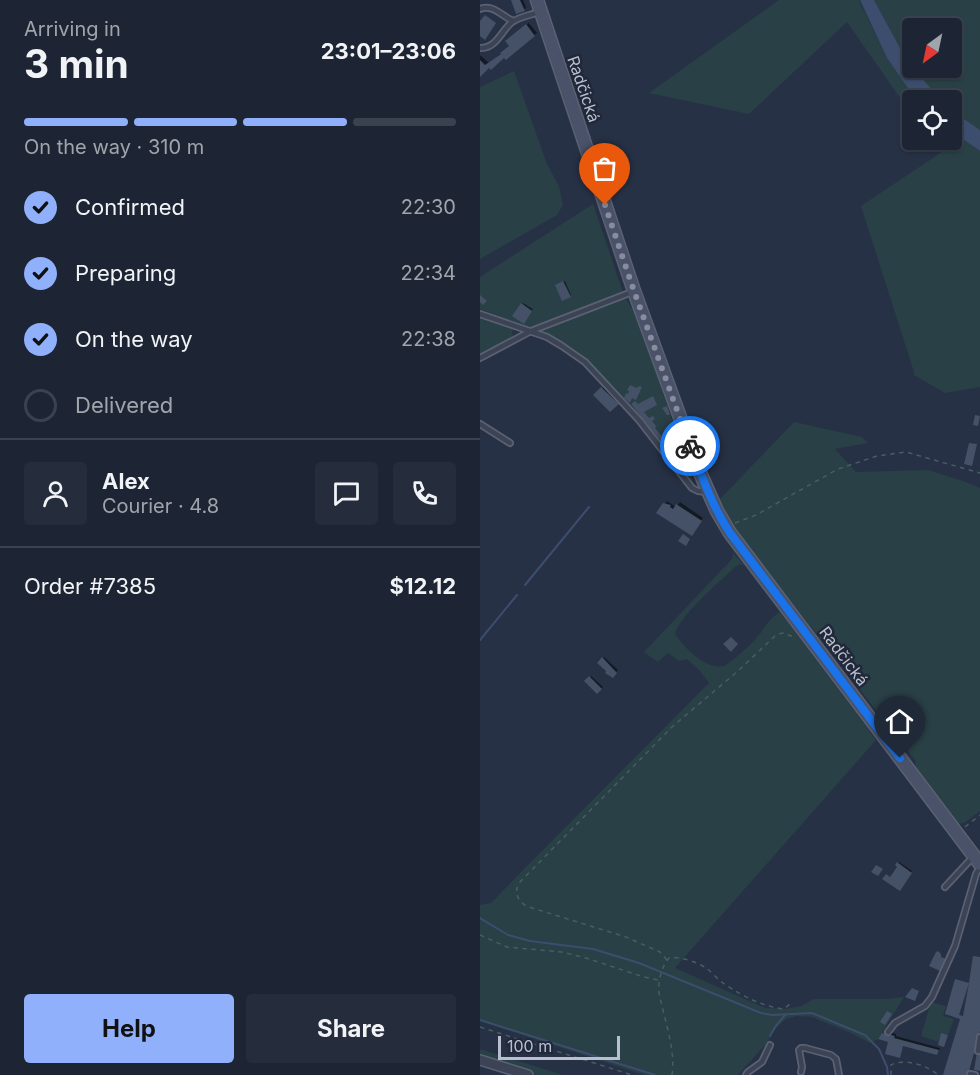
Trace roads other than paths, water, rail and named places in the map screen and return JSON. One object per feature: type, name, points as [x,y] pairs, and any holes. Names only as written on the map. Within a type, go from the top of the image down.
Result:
[{"type":"street","name":"Radčická","points":[[538,6],[634,291],[708,492],[726,526],[978,863]]},
{"type":"street","points":[[480,1060],[528,1075]]},
{"type":"lane","points":[[480,48],[491,46],[513,21],[538,6]]},
{"type":"lane","points":[[480,9],[491,8],[513,21]]},
{"type":"lane","points":[[480,358],[531,331],[634,291]]},
{"type":"lane","points":[[480,314],[547,337],[585,362],[639,420],[692,488],[708,492]]},
{"type":"lane","points":[[480,424],[510,442]]},
{"type":"lane","points":[[945,887],[978,863]]},
{"type":"lane","points":[[888,1032],[895,1023],[925,1006],[932,997],[955,946],[978,863]]},
{"type":"lane","points":[[978,1051],[980,1037]]},
{"type":"lane","points":[[746,1075],[762,1062],[770,1045]]},
{"type":"lane","points":[[801,1072],[799,1050],[805,1047],[831,1055],[836,1059],[839,1075]]},
{"type":"water","points":[[860,0],[874,0],[902,52],[902,78],[922,78],[932,90],[909,90],[887,58]]},
{"type":"water","points":[[962,118],[980,130],[980,151],[962,139]]},
{"type":"waterway","points":[[525,585],[589,507]]},
{"type":"waterway","points":[[480,640],[517,595]]},
{"type":"waterway","points":[[480,918],[508,935],[530,941],[593,949],[639,963],[761,1013],[772,1015],[812,1013],[865,1035],[879,1049],[888,1075]]},
{"type":"waterway","points":[[770,1036],[785,1015]]},
{"type":"waterway","points":[[480,1020],[655,1075]]}]
